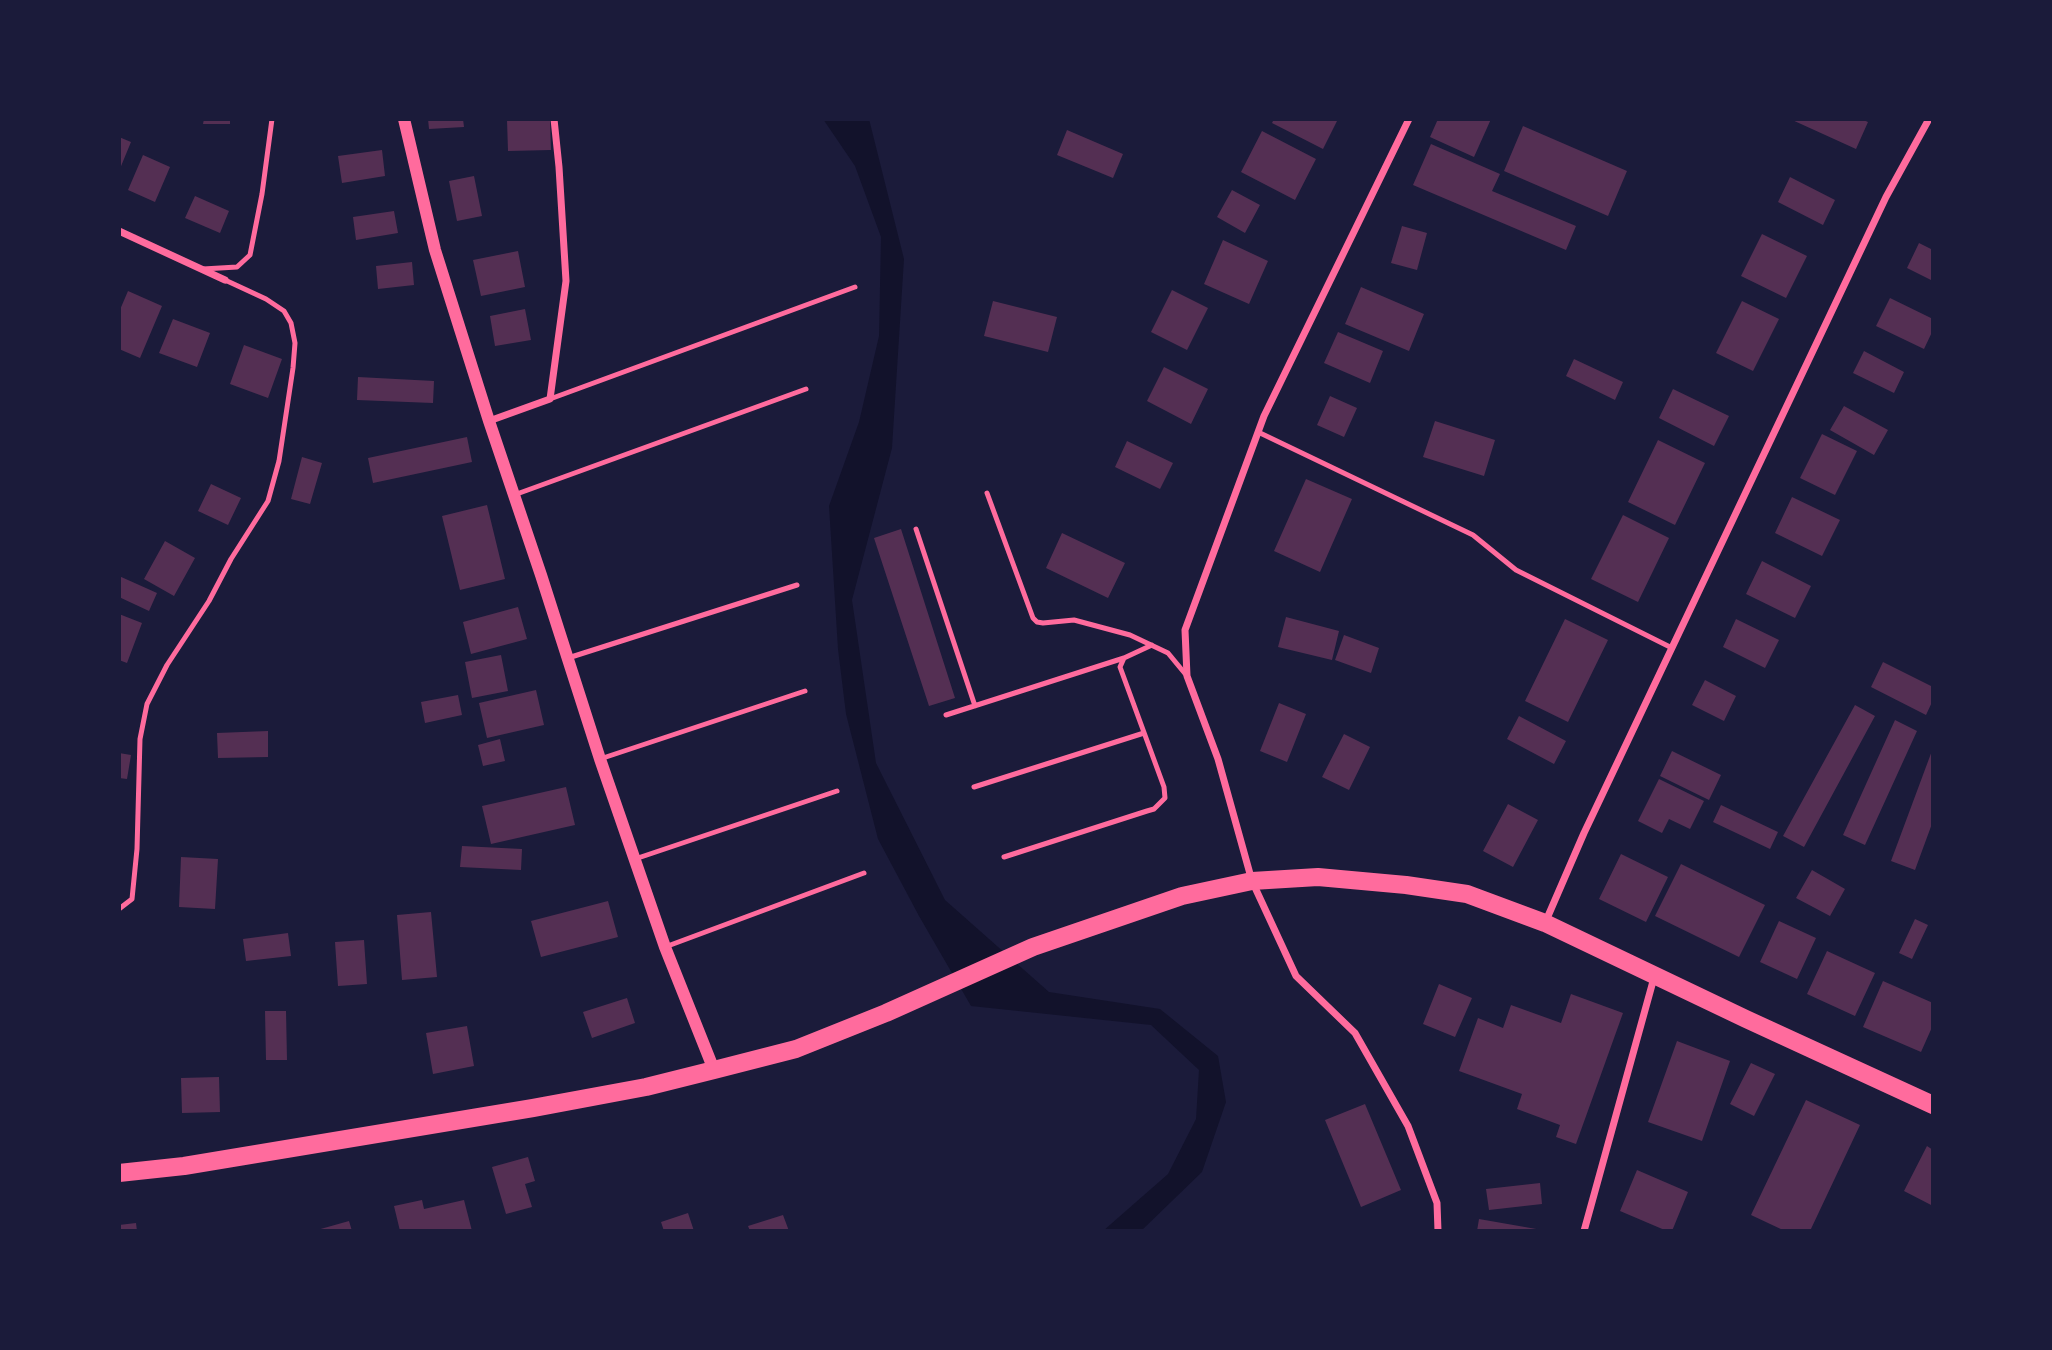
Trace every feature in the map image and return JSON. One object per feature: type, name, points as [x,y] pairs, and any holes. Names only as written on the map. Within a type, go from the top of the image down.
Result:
[{"type":"main road","points":[[119,1173],[184,1166],[646,1087],[796,1049],[886,1013],[1032,947],[1182,896],[1252,881],[1318,877],[1467,894],[1545,923],[1933,1105]]},
{"type":"street","points":[[404,119],[435,250],[489,421],[665,947],[714,1070]]},
{"type":"street","points":[[489,421],[550,399],[566,281],[554,119]]},
{"type":"street","points":[[1409,119],[1264,416],[1185,630],[1187,676],[1218,759],[1252,881],[1296,976],[1355,1033],[1408,1126],[1437,1203],[1438,1231]]},
{"type":"street","points":[[1545,923],[1584,833],[1886,197],[1929,119]]},
{"type":"street","points":[[119,231],[225,280]]},
{"type":"street","points":[[1584,1231],[1655,974]]},
{"type":"lane","points":[[199,269],[237,267],[250,256],[272,119]]},
{"type":"lane","points":[[119,909],[132,899],[137,849],[140,739],[148,704],[167,665],[268,502],[279,461],[295,343],[290,323],[285,311],[225,280]]},
{"type":"lane","points":[[550,399],[855,287]]},
{"type":"lane","points":[[514,495],[806,390]]},
{"type":"lane","points":[[1258,432],[1473,535],[1516,570],[1672,648]]},
{"type":"lane","points":[[988,493],[1032,618],[1043,623],[1074,620],[1130,635],[1168,653],[1187,676]]},
{"type":"lane","points":[[916,529],[975,706]]},
{"type":"lane","points":[[568,657],[797,585]]},
{"type":"lane","points":[[946,715],[1124,659],[1152,645]]},
{"type":"lane","points":[[1004,857],[1154,808],[1165,797],[1164,787],[1120,667],[1124,659]]},
{"type":"lane","points":[[600,759],[805,691]]},
{"type":"lane","points":[[974,787],[1144,733]]},
{"type":"lane","points":[[635,859],[837,791]]},
{"type":"lane","points":[[665,947],[864,873]]},
{"type":"shaded area","points":[[823,119],[869,119],[904,259],[892,448],[852,600],[876,763],[945,900],[1049,992],[1160,1009],[1218,1056],[1226,1102],[1202,1172],[1141,1231],[1103,1231],[1168,1174],[1196,1119],[1199,1070],[1151,1025],[971,1006],[878,839],[846,714],[838,649],[829,506],[859,422],[879,336],[881,237],[855,166]]},
{"type":"building","points":[[204,119],[230,119],[230,124],[203,124]]},
{"type":"building","points":[[428,119],[463,119],[464,127],[429,129]]},
{"type":"building","points":[[550,119],[551,150],[508,151],[507,120]]},
{"type":"building","points":[[1274,119],[1338,119],[1323,149],[1272,123]]},
{"type":"building","points":[[1438,119],[1491,119],[1474,157],[1430,137]]},
{"type":"building","points":[[1790,119],[1861,119],[1868,122],[1856,149]]},
{"type":"building","points":[[1523,126],[1627,171],[1608,216],[1504,171]]},
{"type":"building","points":[[1067,130],[1123,154],[1113,178],[1057,155]]},
{"type":"building","points":[[1262,131],[1316,159],[1295,200],[1241,172]]},
{"type":"building","points":[[119,137],[131,142],[119,171]]},
{"type":"building","points":[[1431,144],[1500,174],[1492,191],[1576,226],[1566,250],[1413,185]]},
{"type":"building","points":[[382,150],[385,176],[342,183],[338,156]]},
{"type":"building","points":[[143,155],[170,167],[155,202],[128,190]]},
{"type":"building","points":[[474,176],[482,216],[457,221],[449,181]]},
{"type":"building","points":[[1790,177],[1835,200],[1823,225],[1778,202]]},
{"type":"building","points":[[1232,190],[1260,205],[1245,233],[1217,217]]},
{"type":"building","points":[[195,196],[229,211],[220,233],[185,218]]},
{"type":"building","points":[[394,211],[398,233],[356,240],[353,217]]},
{"type":"building","points":[[1402,226],[1427,233],[1417,270],[1391,263]]},
{"type":"building","points":[[1762,234],[1807,256],[1786,298],[1741,276]]},
{"type":"building","points":[[1223,240],[1268,261],[1249,304],[1204,284]]},
{"type":"building","points":[[1919,243],[1933,250],[1933,281],[1907,268]]},
{"type":"building","points":[[518,251],[525,287],[481,296],[473,260]]},
{"type":"building","points":[[412,262],[414,285],[378,289],[376,266]]},
{"type":"building","points":[[1361,287],[1424,314],[1409,351],[1345,324]]},
{"type":"building","points":[[1172,290],[1208,308],[1187,350],[1151,332]]},
{"type":"building","points":[[128,291],[162,306],[140,358],[119,349],[119,312]]},
{"type":"building","points":[[1890,298],[1933,319],[1933,330],[1924,349],[1876,326]]},
{"type":"building","points":[[993,301],[1057,317],[1048,352],[984,336]]},
{"type":"building","points":[[1742,301],[1779,319],[1753,371],[1716,353]]},
{"type":"building","points":[[525,309],[531,340],[495,346],[490,316]]},
{"type":"building","points":[[173,319],[210,333],[197,367],[159,353]]},
{"type":"building","points":[[1338,332],[1383,351],[1370,383],[1324,363]]},
{"type":"building","points":[[244,345],[282,359],[268,398],[230,384]]},
{"type":"building","points":[[1864,351],[1904,372],[1894,393],[1853,373]]},
{"type":"building","points":[[1574,359],[1623,382],[1615,400],[1566,376]]},
{"type":"building","points":[[1164,367],[1208,389],[1191,424],[1147,401]]},
{"type":"building","points":[[358,377],[434,381],[433,403],[357,400]]},
{"type":"building","points":[[1673,389],[1729,416],[1714,446],[1659,418]]},
{"type":"building","points":[[1330,396],[1357,408],[1344,437],[1317,425]]},
{"type":"building","points":[[1844,406],[1888,430],[1874,455],[1830,430]]},
{"type":"building","points":[[1435,421],[1495,440],[1484,476],[1423,457]]},
{"type":"building","points":[[1822,434],[1857,451],[1835,495],[1800,478]]},
{"type":"building","points":[[467,437],[472,462],[373,483],[368,458]]},
{"type":"building","points":[[1658,440],[1705,463],[1675,525],[1628,502]]},
{"type":"building","points":[[1127,441],[1173,463],[1160,489],[1115,467]]},
{"type":"building","points":[[302,457],[322,463],[310,504],[291,499]]},
{"type":"building","points":[[1306,479],[1352,499],[1320,572],[1274,551]]},
{"type":"building","points":[[211,484],[241,498],[228,525],[198,511]]},
{"type":"building","points":[[1792,497],[1840,520],[1822,556],[1775,533]]},
{"type":"building","points":[[487,505],[505,579],[460,590],[442,516]]},
{"type":"building","points":[[1623,515],[1669,538],[1638,602],[1591,579]]},
{"type":"building","points":[[901,529],[955,698],[929,706],[874,538]]},
{"type":"building","points":[[1062,533],[1125,563],[1108,598],[1046,568]]},
{"type":"building","points":[[165,541],[195,558],[174,596],[144,579]]},
{"type":"building","points":[[1762,561],[1811,586],[1795,618],[1746,594]]},
{"type":"building","points":[[119,576],[157,593],[149,611],[119,597]]},
{"type":"building","points":[[518,607],[527,639],[471,654],[463,622]]},
{"type":"building","points":[[119,614],[142,623],[127,663],[119,660]]},
{"type":"building","points":[[1286,617],[1339,631],[1332,660],[1278,647]]},
{"type":"building","points":[[1565,619],[1608,640],[1568,722],[1525,701]]},
{"type":"building","points":[[1736,619],[1779,640],[1765,668],[1723,647]]},
{"type":"building","points":[[1344,635],[1379,648],[1371,673],[1335,660]]},
{"type":"building","points":[[501,655],[508,691],[472,698],[465,662]]},
{"type":"building","points":[[1883,662],[1933,687],[1933,700],[1926,715],[1871,687]]},
{"type":"building","points":[[1705,680],[1736,696],[1724,721],[1692,705]]},
{"type":"building","points":[[536,690],[544,725],[487,738],[479,703]]},
{"type":"building","points":[[458,695],[462,715],[425,723],[421,702]]},
{"type":"building","points":[[1279,703],[1306,714],[1287,762],[1260,751]]},
{"type":"building","points":[[1855,705],[1875,716],[1804,847],[1783,836]]},
{"type":"building","points":[[1519,716],[1566,741],[1554,764],[1507,739]]},
{"type":"building","points":[[1895,720],[1917,731],[1865,845],[1843,835]]},
{"type":"building","points":[[268,731],[268,757],[218,758],[217,733]]},
{"type":"building","points":[[1344,734],[1370,747],[1349,790],[1322,777]]},
{"type":"building","points":[[500,739],[505,761],[483,766],[478,745]]},
{"type":"building","points":[[1933,748],[1933,821],[1915,870],[1891,861]]},
{"type":"building","points":[[1672,751],[1721,775],[1709,800],[1660,776]]},
{"type":"building","points":[[119,753],[131,755],[127,779],[119,778]]},
{"type":"building","points":[[1659,779],[1704,801],[1690,829],[1669,819],[1662,833],[1638,821]]},
{"type":"building","points":[[566,787],[575,825],[491,844],[482,806]]},
{"type":"building","points":[[1508,804],[1538,820],[1513,867],[1483,851]]},
{"type":"building","points":[[1721,805],[1778,832],[1770,849],[1713,822]]},
{"type":"building","points":[[462,846],[522,849],[521,870],[460,867]]},
{"type":"building","points":[[1621,854],[1668,877],[1646,922],[1599,899]]},
{"type":"building","points":[[181,857],[218,859],[215,909],[179,907]]},
{"type":"building","points":[[1681,864],[1765,905],[1739,957],[1655,916]]},
{"type":"building","points":[[1812,870],[1845,889],[1830,916],[1796,898]]},
{"type":"building","points":[[608,901],[618,937],[541,957],[531,921]]},
{"type":"building","points":[[431,912],[437,977],[402,980],[397,915]]},
{"type":"building","points":[[1915,919],[1928,925],[1912,959],[1899,953]]},
{"type":"building","points":[[1779,921],[1816,938],[1797,979],[1760,962]]},
{"type":"building","points":[[288,933],[291,956],[246,961],[243,939]]},
{"type":"building","points":[[364,940],[367,984],[338,986],[335,942]]},
{"type":"building","points":[[1827,951],[1875,973],[1855,1016],[1807,994]]},
{"type":"building","points":[[1883,981],[1933,1003],[1933,1025],[1921,1052],[1863,1027]]},
{"type":"building","points":[[1439,984],[1472,998],[1455,1037],[1423,1024]]},
{"type":"building","points":[[1571,994],[1623,1013],[1576,1144],[1556,1137],[1560,1125],[1517,1109],[1522,1094],[1459,1071],[1478,1018],[1503,1028],[1511,1005],[1561,1023]]},
{"type":"building","points":[[627,998],[635,1023],[592,1038],[583,1012]]},
{"type":"building","points":[[265,1011],[286,1011],[287,1060],[266,1060]]},
{"type":"building","points":[[467,1026],[474,1066],[433,1074],[426,1033]]},
{"type":"building","points":[[1677,1041],[1730,1061],[1702,1141],[1648,1122]]},
{"type":"building","points":[[1751,1063],[1775,1074],[1754,1116],[1730,1104]]},
{"type":"building","points":[[219,1077],[220,1112],[182,1113],[181,1078]]},
{"type":"building","points":[[1806,1100],[1860,1125],[1810,1231],[1785,1231],[1751,1215]]},
{"type":"building","points":[[1365,1104],[1401,1190],[1361,1207],[1325,1120]]},
{"type":"building","points":[[1927,1146],[1933,1150],[1933,1206],[1904,1191]]},
{"type":"building","points":[[528,1157],[535,1181],[525,1184],[532,1207],[506,1214],[492,1167]]},
{"type":"building","points":[[1637,1170],[1688,1192],[1672,1231],[1620,1211]]},
{"type":"building","points":[[1540,1183],[1542,1204],[1489,1210],[1486,1189]]},
{"type":"building","points":[[422,1200],[424,1209],[464,1200],[472,1231],[400,1231],[394,1206]]},
{"type":"building","points":[[688,1213],[694,1231],[664,1231],[661,1222]]},
{"type":"building","points":[[783,1215],[789,1231],[750,1231],[748,1226]]},
{"type":"building","points":[[1479,1219],[1542,1230],[1542,1231],[1477,1231]]},
{"type":"building","points":[[349,1221],[352,1231],[317,1231],[317,1230]]},
{"type":"building","points":[[136,1223],[137,1231],[119,1231],[119,1225]]}]
